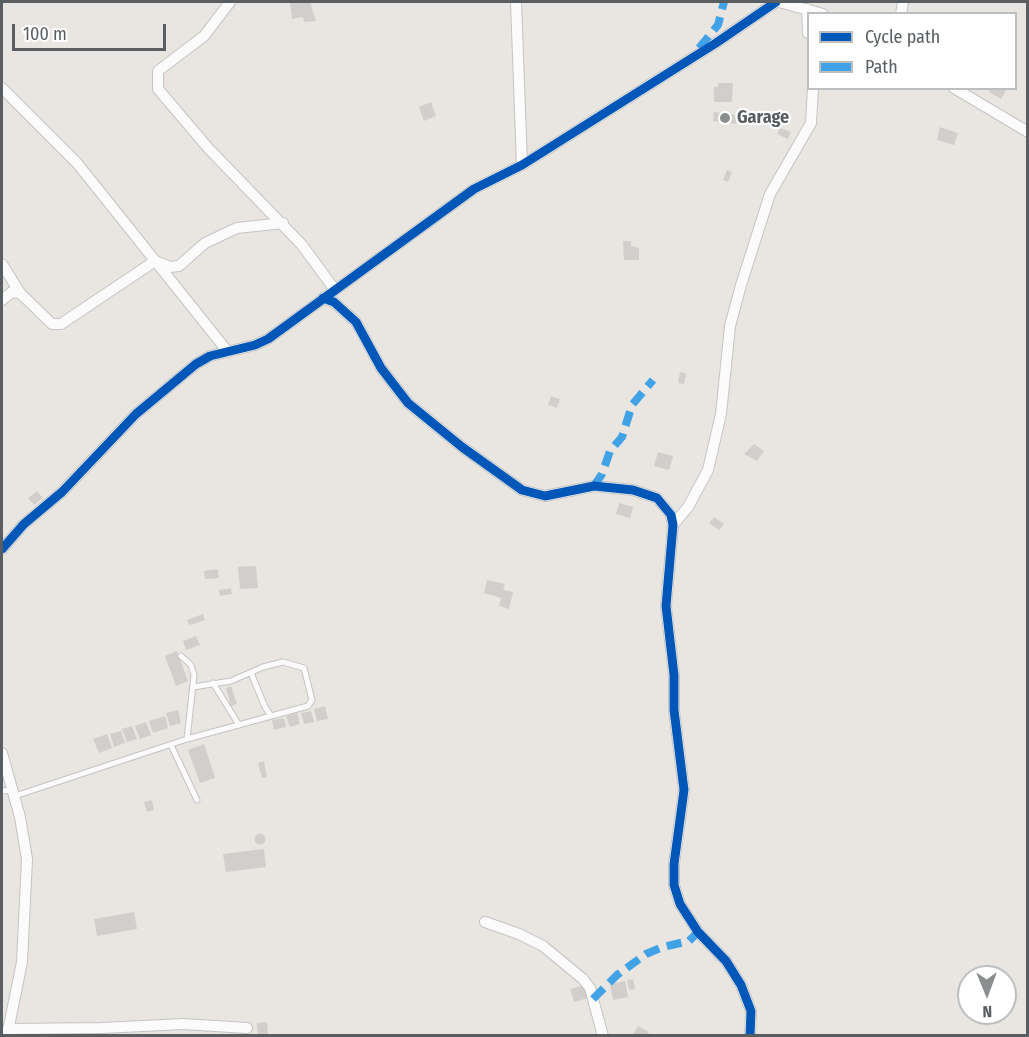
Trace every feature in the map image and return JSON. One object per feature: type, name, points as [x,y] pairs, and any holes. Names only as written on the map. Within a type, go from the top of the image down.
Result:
[{"type":"street","points":[[230,2],[204,36],[158,71],[156,84],[209,149],[283,223],[335,290]]},
{"type":"street","points":[[516,2],[522,165]]},
{"type":"street","points":[[2,549],[24,524],[62,492],[136,414],[196,364],[210,356],[268,339],[474,189],[522,165],[716,44],[778,2],[817,12]]},
{"type":"street","points":[[2,88],[77,163],[228,352]]},
{"type":"street","points":[[673,525],[688,507],[708,470],[721,414],[730,326],[741,285],[774,185],[812,123],[813,90]]},
{"type":"street","points":[[957,90],[1028,132]]},
{"type":"street","points":[[155,261],[170,267],[179,266],[205,243],[237,228],[283,223]]},
{"type":"street","points":[[2,264],[20,292],[52,324],[61,324],[155,261]]},
{"type":"street","points":[[2,300],[12,292],[20,292]]},
{"type":"street","points":[[323,298],[334,302],[356,322],[393,387],[408,403],[500,476],[522,490],[545,496],[594,486],[648,494],[665,506],[673,525],[666,606],[673,666],[674,710],[684,790],[674,864],[674,885],[680,904],[698,932],[726,961],[741,985],[751,1011],[750,1035]]},
{"type":"street","points":[[2,753],[10,792],[25,842],[26,917],[18,985],[6,1029],[102,1028],[183,1023],[247,1028]]},
{"type":"street","points":[[485,921],[543,946],[583,979],[590,988],[603,1035]]},
{"type":"lane","points":[[182,656],[194,670],[187,739]]},
{"type":"lane","points":[[10,792],[271,716],[310,703],[312,692],[304,668],[283,662],[231,681],[213,682],[193,687]]},
{"type":"lane","points":[[251,673],[264,707],[271,716]]},
{"type":"lane","points":[[213,682],[240,725]]},
{"type":"lane","points":[[171,744],[197,800]]},
{"type":"building","points":[[310,2],[316,21],[304,22],[303,17],[292,19],[290,3]]},
{"type":"building","points":[[718,83],[733,83],[732,102],[714,102],[714,87],[718,87]]},
{"type":"building","points":[[990,90],[1006,90],[1001,99],[989,92]]},
{"type":"building","points":[[431,102],[436,116],[424,121],[419,107]]},
{"type":"building","name":"Garage","points":[[714,112],[737,115],[736,124],[713,121]]},
{"type":"building","points":[[940,127],[958,133],[954,145],[937,140]]},
{"type":"building","points":[[780,128],[791,132],[788,139],[777,134]]},
{"type":"building","points":[[727,170],[732,172],[728,182],[723,180]]},
{"type":"building","points":[[623,241],[631,241],[631,246],[639,248],[639,260],[624,260]]},
{"type":"building","points":[[680,372],[686,373],[684,384],[678,383]]},
{"type":"building","points":[[551,396],[560,399],[557,408],[548,405]]},
{"type":"building","points":[[754,444],[764,451],[757,461],[744,454]]},
{"type":"building","points":[[658,452],[673,456],[669,470],[654,466]]},
{"type":"building","points":[[37,491],[43,498],[34,505],[28,498]]},
{"type":"building","points":[[619,503],[633,507],[630,518],[616,514]]},
{"type":"building","points":[[714,517],[724,524],[719,530],[709,523]]},
{"type":"building","points":[[256,566],[258,588],[240,589],[238,567]]},
{"type":"building","points":[[218,569],[219,578],[205,579],[204,571]]},
{"type":"building","points":[[487,580],[505,584],[503,590],[513,592],[509,609],[499,606],[501,598],[484,593]]},
{"type":"building","points":[[231,588],[232,594],[220,596],[219,590]]},
{"type":"building","points":[[203,614],[205,620],[189,625],[187,620]]},
{"type":"building","points":[[196,636],[200,645],[186,650],[183,641]]},
{"type":"building","points":[[177,651],[188,681],[176,686],[165,656]]},
{"type":"building","points":[[231,686],[237,704],[231,706],[226,688]]},
{"type":"building","points":[[325,706],[328,719],[317,721],[314,709]]},
{"type":"building","points":[[178,710],[181,723],[170,726],[166,713]]},
{"type":"building","points":[[311,711],[314,722],[304,724],[301,713]]},
{"type":"building","points":[[297,713],[300,724],[290,727],[286,716]]},
{"type":"building","points":[[165,716],[168,728],[153,733],[149,721]]},
{"type":"building","points":[[284,718],[286,727],[274,730],[272,720]]},
{"type":"building","points":[[146,722],[151,735],[140,739],[135,726]]},
{"type":"building","points":[[132,726],[137,739],[127,742],[122,729]]},
{"type":"building","points":[[121,731],[125,743],[114,747],[110,734]]},
{"type":"building","points":[[107,734],[112,748],[99,753],[93,739]]},
{"type":"building","points":[[204,744],[215,778],[200,783],[188,750]]},
{"type":"building","points":[[264,761],[267,777],[262,778],[258,763]]},
{"type":"building","points":[[152,800],[154,810],[147,812],[144,802]]},
{"type":"building","points":[[260,833],[266,839],[260,845],[254,839]]},
{"type":"building","points":[[264,849],[266,867],[226,872],[223,854]]},
{"type":"building","points":[[134,912],[137,929],[97,936],[94,919]]},
{"type":"building","points":[[633,979],[635,989],[629,990],[627,980]]},
{"type":"building","points":[[625,981],[628,997],[613,1000],[610,984]]},
{"type":"building","points":[[584,985],[588,998],[574,1002],[570,989]]},
{"type":"building","points":[[267,1022],[268,1035],[258,1036],[257,1023]]},
{"type":"building","points":[[638,1026],[649,1032],[647,1036],[633,1034]]},
{"type":"marked path","points":[[699,48],[718,25],[724,2]]},
{"type":"marked path","points":[[594,486],[602,474],[610,451],[622,437],[632,405],[653,380]]},
{"type":"marked path","points":[[593,999],[617,975],[646,954],[689,941],[698,932]]},
{"type":"cycle path","points":[[2,549],[24,524],[62,492],[136,414],[196,364],[210,356],[255,345],[268,339],[474,189],[522,165],[716,43],[776,2]]},
{"type":"cycle path","points":[[323,298],[334,302],[356,322],[381,368],[408,403],[462,447],[522,490],[545,496],[594,486],[633,490],[657,498],[671,515],[673,525],[666,606],[674,675],[674,710],[684,790],[674,864],[674,885],[680,904],[698,932],[726,961],[741,985],[751,1011],[750,1036]]},
{"type":"place","name":"Garage","points":[[725,118]]}]
